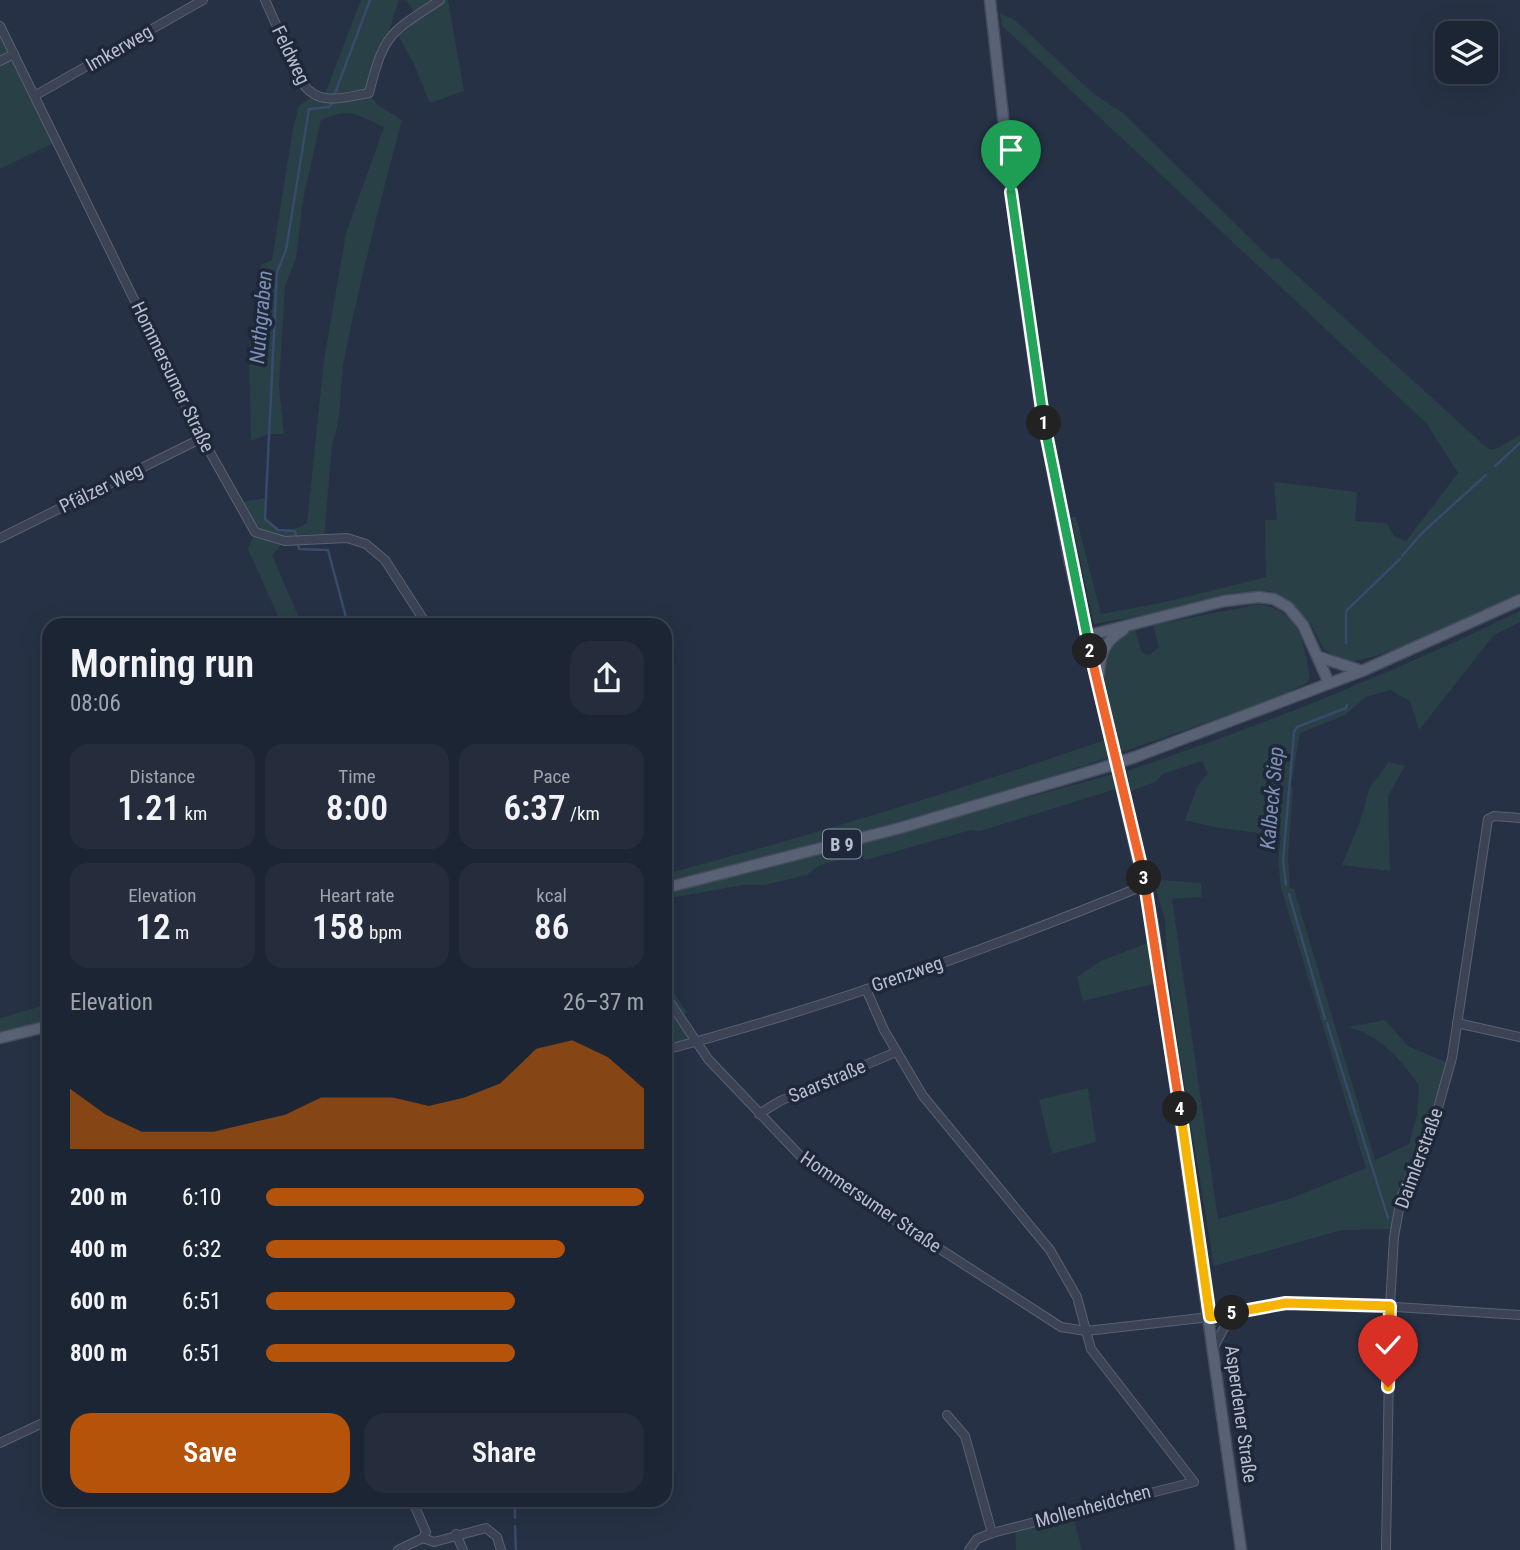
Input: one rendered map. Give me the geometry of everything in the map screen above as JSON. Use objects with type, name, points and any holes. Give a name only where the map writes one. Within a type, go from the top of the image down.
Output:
[{"type":"main road","name":"Asperdener Straße","points":[[990,0],[1031,348],[1061,518],[1086,636],[1145,886],[1210,1317],[1241,1550]]},
{"type":"main road","points":[[1086,636],[1224,601],[1259,597],[1274,599],[1295,614],[1319,657],[1329,683]]},
{"type":"main road","name":"B 9","points":[[672,886],[900,828],[1135,757],[1362,671],[1520,600]]},
{"type":"main road","points":[[1099,689],[1100,662],[1104,648],[1109,640],[1132,625]]},
{"type":"main road","points":[[1319,657],[1362,671]]},
{"type":"main road","points":[[0,1038],[42,1028]]},
{"type":"street","name":"Imkerweg","points":[[36,95],[203,0]]},
{"type":"street","name":"Feldweg","points":[[265,0],[303,84],[312,96],[326,100],[369,93],[377,58],[387,39],[440,0]]},
{"type":"street","name":"Hommersumer Straße","points":[[0,26],[202,438],[255,532],[285,541],[346,538],[366,544],[385,560],[422,618]]},
{"type":"street","points":[[0,61],[14,54]]},
{"type":"street","name":"Pfälzer Weg","points":[[0,538],[202,438]]},
{"type":"street","name":"Daimlerstraße","points":[[1386,1550],[1390,1306],[1394,1237],[1401,1198],[1438,1108],[1452,1058],[1488,819],[1494,816],[1520,818]]},
{"type":"street","name":"Grenzweg","points":[[672,1048],[866,989],[1005,940],[1145,886]]},
{"type":"street","points":[[866,989],[896,1052],[923,1096],[1050,1250],[1077,1297],[1086,1331]]},
{"type":"street","name":"Hommersumer Straße","points":[[672,1006],[695,1042],[808,1164],[1061,1327],[1086,1331],[1210,1317],[1286,1303],[1318,1302],[1520,1315]]},
{"type":"street","points":[[1457,1023],[1520,1037]]},
{"type":"street","name":"Saarstraße","points":[[760,1114],[780,1101],[896,1052]]},
{"type":"street","points":[[1214,1347],[1224,1328],[1251,1309]]},
{"type":"street","name":"Mollenheidchen","points":[[969,1550],[977,1539],[992,1532],[1194,1482],[1091,1349],[1086,1331]]},
{"type":"street","points":[[947,1415],[965,1436],[992,1532]]},
{"type":"street","points":[[0,1443],[42,1423]]},
{"type":"street","points":[[398,1550],[423,1538],[426,1532],[415,1507]]},
{"type":"street","points":[[423,1538],[434,1542],[479,1528],[491,1530],[497,1537],[501,1550]]},
{"type":"street","points":[[456,1534],[463,1550]]},
{"type":"green space","points":[[361,0],[399,0],[369,93],[378,105],[402,120],[345,355],[338,423],[332,445],[324,538],[285,541],[272,555],[299,618],[279,618],[248,549],[255,532],[237,503],[265,498],[265,519],[280,529],[296,529],[307,523],[324,360],[346,233],[384,127],[347,113],[321,120],[303,200],[296,258],[285,286],[279,386],[284,434],[268,434],[251,441],[249,353],[261,265],[272,260],[293,128],[299,106],[312,96],[323,99]]},
{"type":"green space","points":[[406,0],[448,0],[464,91],[430,103],[414,64],[396,31],[417,16]]},
{"type":"green space","points":[[1000,13],[1016,21],[1094,94],[1123,113],[1271,259],[1278,258],[1484,445],[1491,450],[1520,435],[1520,593],[1413,643],[1345,663],[1324,649],[1311,625],[1292,602],[1269,591],[1234,593],[1161,612],[1094,624],[1071,517],[1076,517],[1101,614],[1161,603],[1266,577],[1265,520],[1277,520],[1274,482],[1357,492],[1355,521],[1387,523],[1394,536],[1406,541],[1458,473],[1427,424],[1002,26]]},
{"type":"green space","points":[[0,26],[58,141],[0,169]]},
{"type":"green space","points":[[1261,604],[1285,615],[1298,631],[1310,677],[1307,683],[1272,700],[1119,753],[1102,676],[1107,646],[1122,634],[1135,629],[1142,653],[1149,655],[1159,647],[1153,625]]},
{"type":"green space","points":[[1520,611],[1520,622],[1494,635],[1419,730],[1410,701],[1390,690],[1366,697],[1345,715],[1300,733],[1291,785],[1293,788],[1288,858],[1290,888],[1294,889],[1375,1160],[1409,1144],[1417,1115],[1419,1085],[1397,1057],[1380,1042],[1348,1027],[1385,1020],[1408,1046],[1450,1064],[1413,1167],[1396,1229],[1342,1230],[1214,1266],[1179,1052],[1167,963],[1165,920],[1154,882],[1162,880],[1201,883],[1202,897],[1172,899],[1218,1219],[1292,1198],[1366,1168],[1281,888],[1278,860],[1281,836],[1214,827],[1185,820],[1198,785],[1208,773],[1202,761],[1163,774],[1155,782],[1131,791],[1127,771],[1326,697],[1424,656]]},
{"type":"green space","points":[[1105,740],[1110,757],[889,824],[672,879],[672,872],[776,844],[996,777]]},
{"type":"green space","points":[[1389,762],[1405,766],[1388,796],[1390,871],[1342,865],[1359,824],[1370,787]]},
{"type":"green space","points":[[1114,774],[1116,789],[980,831],[971,830],[866,860],[861,855],[820,865],[807,875],[765,885],[743,885],[672,898],[672,891]]},
{"type":"green space","points":[[1152,941],[1157,983],[1083,1001],[1077,977],[1101,961]]},
{"type":"green space","points":[[672,990],[687,1013],[679,1017],[695,1042],[672,1048]]},
{"type":"green space","points":[[42,1006],[42,1025],[0,1035],[0,1018]]},
{"type":"green space","points":[[1088,1088],[1096,1142],[1052,1154],[1039,1100]]},
{"type":"green space","points":[[1072,1511],[1082,1550],[1016,1550],[1015,1526]]},
{"type":"waterway","name":"Nuthgraben","points":[[334,96],[370,0]]},
{"type":"waterway","name":"Nuthgraben","points":[[296,535],[295,531],[278,530],[265,519],[277,272],[286,250],[309,109],[329,107],[332,103]]},
{"type":"waterway","name":"Kalbeck Siep","points":[[1495,466],[1520,443]]},
{"type":"waterway","name":"Kalbeck Siep","points":[[1402,556],[1422,533],[1486,475]]},
{"type":"waterway","name":"Nuthgraben","points":[[298,544],[299,549],[328,550],[346,618]]},
{"type":"waterway","name":"Kalbeck Siep","points":[[1346,643],[1346,611],[1400,559]]},
{"type":"waterway","name":"Kalbeck Siep","points":[[1286,885],[1283,861],[1294,732],[1297,727],[1346,708],[1347,705]]},
{"type":"waterway","name":"Kalbeck Siep","points":[[1289,894],[1325,1019]]},
{"type":"waterway","name":"Kalbeck Siep","points":[[1327,1023],[1388,1218]]},
{"type":"waterway","name":"Nuthgraben","points":[[515,1507],[515,1518]]},
{"type":"waterway","name":"Nuthgraben","points":[[515,1526],[516,1550]]},
{"type":"route","points":[[1011,192],[1031,348],[1061,518],[1152,920],[1210,1317],[1286,1303],[1390,1306],[1388,1387]]}]
